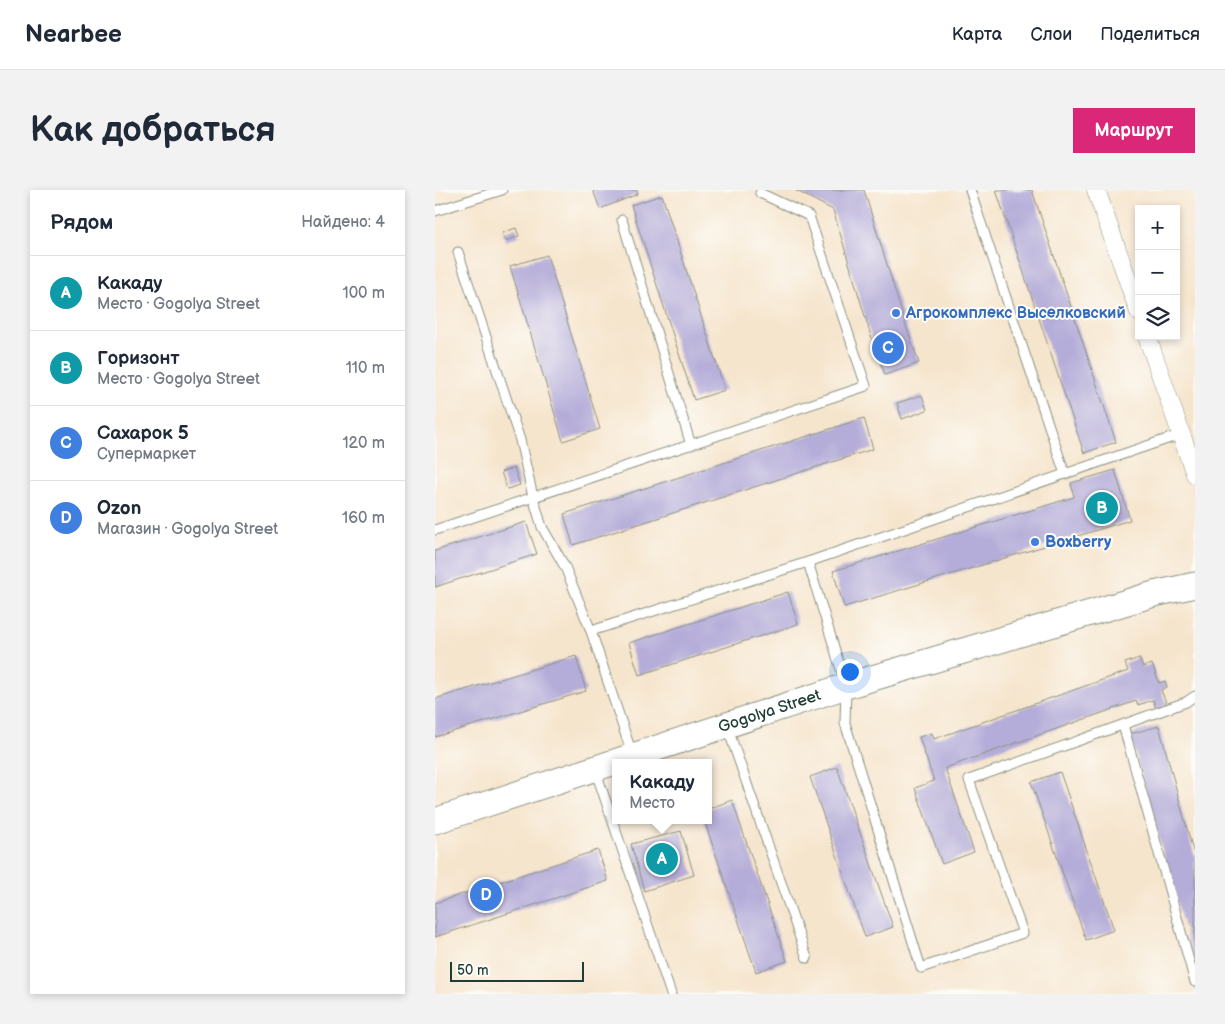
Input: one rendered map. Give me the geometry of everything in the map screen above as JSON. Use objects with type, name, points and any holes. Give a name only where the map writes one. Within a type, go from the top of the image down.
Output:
[{"type":"main road","name":"Gogolya Street","points":[[627,759],[846,686],[1154,594],[1195,585]]},
{"type":"main road","name":"Gogolya Street","points":[[435,821],[612,764]]},
{"type":"street","points":[[1096,190],[1135,301]]},
{"type":"street","points":[[1148,340],[1195,474]]},
{"type":"lane","points":[[435,211],[502,190]]},
{"type":"lane","points":[[970,190],[1065,474]]},
{"type":"lane","points":[[435,530],[866,386],[809,216],[760,193]]},
{"type":"lane","points":[[622,220],[691,445]]},
{"type":"lane","points":[[458,252],[520,440],[533,497],[542,526],[565,567],[591,631],[633,757]]},
{"type":"lane","points":[[591,631],[808,562],[1182,434]]},
{"type":"lane","points":[[808,562],[846,686],[845,723],[921,968],[1023,933],[969,780],[1186,702],[1195,696]]},
{"type":"lane","points":[[1123,725],[1195,982]]},
{"type":"lane","points":[[727,726],[807,958]]},
{"type":"lane","points":[[595,769],[612,819]]},
{"type":"lane","points":[[614,824],[671,994]]},
{"type":"building","points":[[593,190],[637,190],[638,194],[600,209]]},
{"type":"building","points":[[795,190],[864,190],[919,363],[885,375],[871,336],[833,210]]},
{"type":"building","points":[[996,190],[1032,190],[1116,442],[1084,453]]},
{"type":"building","points":[[662,195],[725,390],[694,400],[631,205]]},
{"type":"building","points":[[516,228],[519,236],[506,241],[502,233]]},
{"type":"building","points":[[547,255],[600,429],[563,441],[510,266]]},
{"type":"building","points":[[922,395],[927,410],[902,419],[897,403]]},
{"type":"building","points":[[864,418],[873,449],[573,545],[564,514]]},
{"type":"building","points":[[514,468],[520,485],[507,489],[501,472]]},
{"type":"building","points":[[1115,470],[1130,520],[844,607],[833,571],[1074,497],[1071,483]]},
{"type":"building","points":[[526,522],[537,554],[435,587],[435,551]]},
{"type":"building","points":[[788,592],[798,624],[639,675],[629,643]]},
{"type":"building","points":[[576,656],[586,691],[435,737],[435,699]]},
{"type":"building","points":[[1139,658],[1143,667],[1152,664],[1159,683],[1165,681],[1167,687],[1161,690],[1167,705],[1156,709],[1153,700],[1138,705],[1136,701],[945,768],[974,852],[942,864],[915,788],[934,781],[919,737],[932,733],[934,739],[1128,671],[1125,663]]},
{"type":"building","points":[[1159,726],[1195,858],[1195,967],[1130,734]]},
{"type":"building","points":[[837,767],[893,927],[865,937],[810,777]]},
{"type":"building","points":[[1060,772],[1114,930],[1086,940],[1031,782]]},
{"type":"building","points":[[732,800],[787,961],[756,972],[705,824],[712,824],[712,808]]},
{"type":"building","points":[[681,831],[694,875],[644,891],[631,844]]},
{"type":"building","points":[[598,850],[608,881],[435,937],[435,903]]},
{"type":"place","name":"Агрокомплекс Выселковский","points":[[896,313]]},
{"type":"place","name":"Сахарок 5","points":[[888,348]]},
{"type":"place","name":"Горизонт","points":[[1102,508]]},
{"type":"place","name":"Boxberry","points":[[1035,542]]},
{"type":"place","name":"Какаду","points":[[662,859]]},
{"type":"place","name":"Ozon","points":[[486,895]]}]
